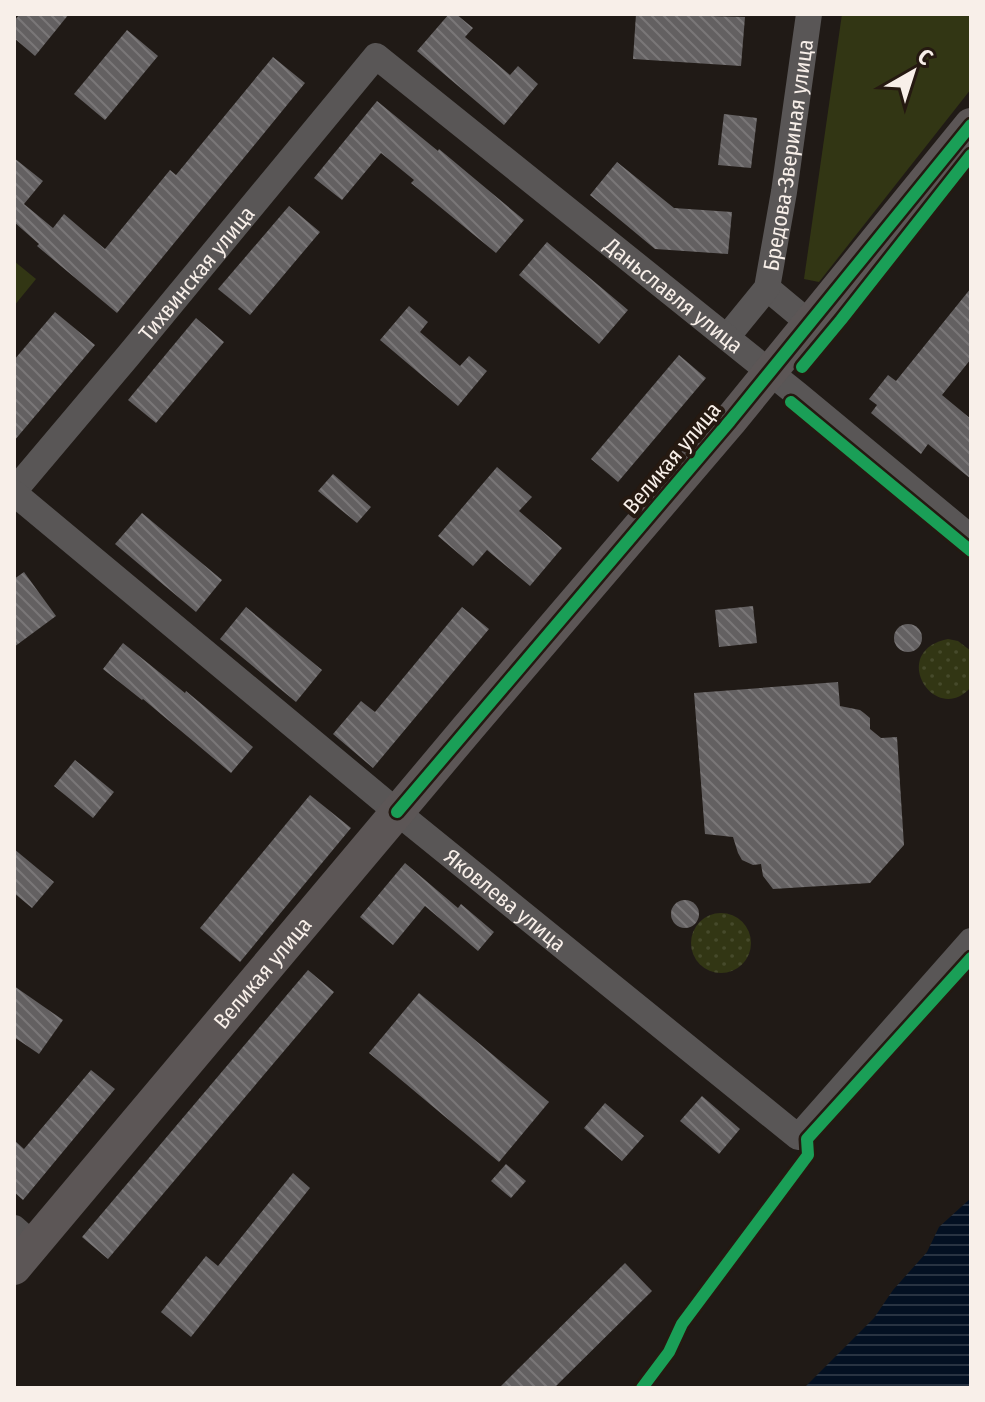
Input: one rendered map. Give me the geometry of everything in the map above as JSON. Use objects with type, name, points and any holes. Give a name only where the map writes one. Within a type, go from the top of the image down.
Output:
[{"type":"main road","name":"Великая улица","points":[[20,1247],[397,812],[770,372],[971,125]]},
{"type":"street","name":"Бредова-Звериная улица","points":[[809,14],[767,288],[809,323]]},
{"type":"street","name":"Даньславля улица","points":[[376,56],[727,337],[971,538]]},
{"type":"street","name":"Тихвинская улица","points":[[14,492],[376,56]]},
{"type":"street","points":[[727,337],[767,288]]},
{"type":"street","name":"Яковлева улица","points":[[14,492],[397,812],[798,1137],[971,941]]},
{"type":"green space","points":[[842,14],[971,14],[971,89],[819,282],[804,279]]},
{"type":"green space","points":[[14,261],[36,279],[14,306]]},
{"type":"green space","points":[[948,639],[958,641],[971,651],[971,687],[957,697],[944,698],[932,693],[923,683],[919,670],[921,657],[930,646]]},
{"type":"green space","points":[[721,913],[742,922],[751,943],[742,964],[721,973],[700,964],[691,943],[700,922]]},
{"type":"water","points":[[971,1198],[971,1388],[804,1388],[874,1318],[893,1290],[927,1252],[939,1227]]},
{"type":"building","points":[[20,14],[69,14],[35,56],[14,38],[14,21]]},
{"type":"building","points":[[449,14],[456,14],[473,28],[465,37],[510,75],[518,66],[538,84],[504,125],[417,51]]},
{"type":"building","points":[[636,14],[745,17],[741,66],[633,59]]},
{"type":"building","points":[[127,30],[158,56],[105,120],[74,94]]},
{"type":"building","points":[[273,57],[305,83],[117,313],[37,246],[39,244],[14,222],[14,158],[43,181],[24,204],[53,228],[64,214],[105,249],[170,170],[176,175]]},
{"type":"building","points":[[377,101],[524,220],[496,253],[411,183],[414,180],[381,153],[342,200],[314,178]]},
{"type":"building","points":[[724,114],[757,118],[751,168],[718,165]]},
{"type":"building","points":[[617,162],[674,208],[732,212],[728,254],[655,249],[590,195]]},
{"type":"building","points":[[289,206],[320,232],[250,315],[218,289]]},
{"type":"building","points":[[547,242],[628,310],[599,344],[519,275]]},
{"type":"building","points":[[971,288],[971,359],[942,395],[971,419],[971,479],[928,444],[921,454],[871,413],[877,405],[869,399],[888,375],[896,381]]},
{"type":"building","points":[[409,306],[428,322],[420,332],[460,366],[469,356],[487,371],[458,406],[380,340]]},
{"type":"building","points":[[55,312],[95,345],[14,441],[14,360]]},
{"type":"building","points":[[196,318],[224,342],[156,423],[128,400]]},
{"type":"building","points":[[679,355],[706,378],[618,482],[591,459]]},
{"type":"building","points":[[497,467],[532,497],[519,511],[562,548],[530,586],[487,550],[473,566],[438,536]]},
{"type":"building","points":[[333,474],[371,507],[357,523],[318,491]]},
{"type":"building","points":[[142,513],[222,580],[196,612],[115,544]]},
{"type":"building","points":[[24,572],[56,616],[14,647],[14,579]]},
{"type":"building","points":[[753,606],[757,643],[719,647],[715,610]]},
{"type":"building","points":[[246,607],[322,670],[296,702],[220,639]]},
{"type":"building","points":[[462,607],[489,629],[373,768],[333,734],[361,701],[375,712]]},
{"type":"building","points":[[908,624],[918,628],[922,638],[918,648],[908,652],[898,648],[894,638],[898,628]]},
{"type":"building","points":[[123,643],[253,747],[231,773],[103,669]]},
{"type":"building","points":[[838,682],[840,706],[864,713],[870,718],[870,729],[881,738],[897,737],[904,845],[870,883],[773,889],[763,876],[761,864],[753,865],[742,860],[733,837],[705,834],[694,693]]},
{"type":"building","points":[[75,760],[114,792],[93,818],[54,786]]},
{"type":"building","points":[[310,795],[351,828],[240,962],[200,928]]},
{"type":"building","points":[[14,849],[54,882],[32,908],[14,893]]},
{"type":"building","points":[[405,863],[458,908],[461,904],[494,932],[478,951],[425,906],[393,945],[360,917]]},
{"type":"building","points":[[685,900],[695,904],[699,914],[695,924],[685,928],[675,924],[671,914],[675,904]]},
{"type":"building","points":[[308,970],[334,992],[108,1259],[82,1237]]},
{"type":"building","points":[[14,986],[63,1020],[39,1054],[14,1037]]},
{"type":"building","points":[[419,993],[549,1102],[499,1162],[369,1053]]},
{"type":"building","points":[[91,1070],[115,1089],[23,1200],[14,1192],[14,1140],[24,1149]]},
{"type":"building","points":[[702,1096],[740,1129],[719,1154],[680,1121]]},
{"type":"building","points":[[605,1103],[644,1136],[622,1161],[584,1128]]},
{"type":"building","points":[[506,1164],[526,1181],[511,1198],[491,1181]]},
{"type":"building","points":[[293,1173],[310,1188],[191,1337],[161,1312],[206,1256],[218,1266]]},
{"type":"building","points":[[625,1263],[652,1291],[554,1388],[499,1388]]},
{"type":"cycle path","points":[[397,812],[730,421],[971,125]]},
{"type":"cycle path","points":[[802,367],[971,155]]},
{"type":"cycle path","points":[[791,402],[971,551]]},
{"type":"cycle path","points":[[642,1388],[669,1352],[682,1324],[808,1155],[807,1139],[971,958]]}]
